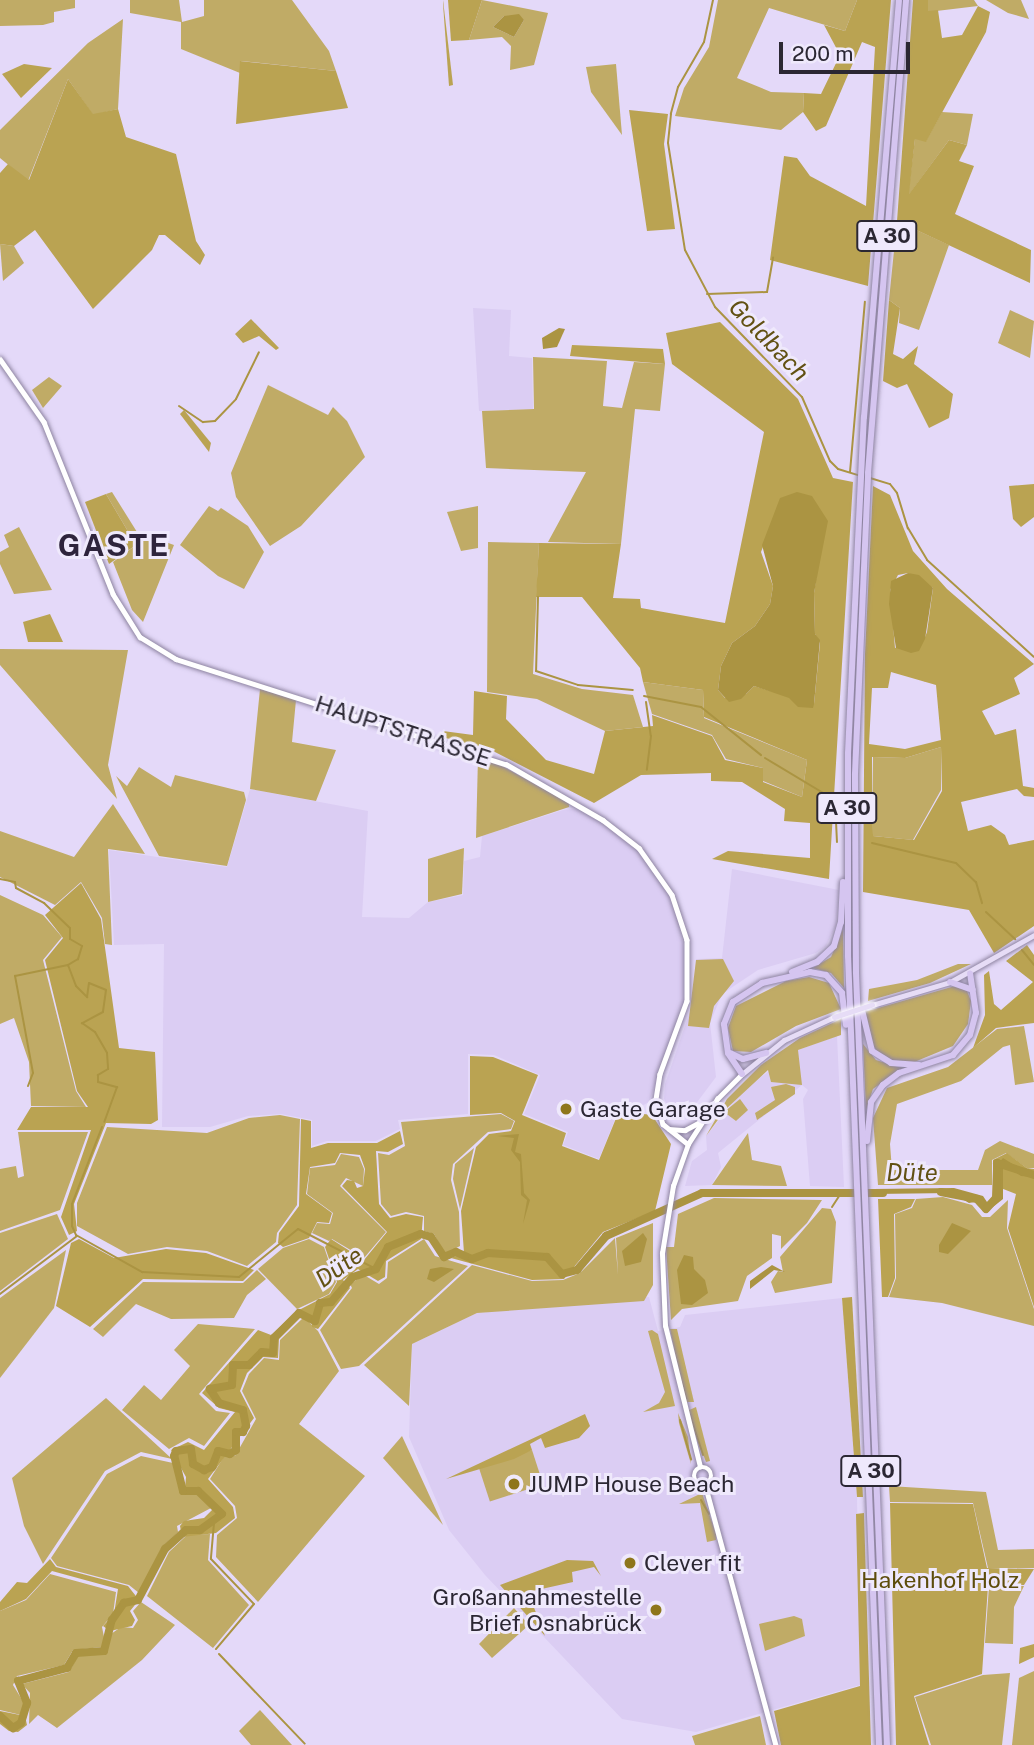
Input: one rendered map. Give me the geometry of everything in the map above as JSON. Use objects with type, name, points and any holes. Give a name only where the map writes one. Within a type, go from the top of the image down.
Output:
[{"type":"highway","name":"A 30","points":[[865,472],[899,0]]},
{"type":"highway","name":"A 30","points":[[861,1186],[851,1050],[847,864],[850,680],[864,483],[906,0]]},
{"type":"highway","name":"A 30","points":[[864,483],[856,691],[856,972],[879,1745]]},
{"type":"highway","points":[[741,1074],[723,1038],[733,1002],[743,993],[817,962],[834,946],[841,922],[847,864]]},
{"type":"highway","points":[[781,977],[819,972],[836,983],[845,1003],[851,1050]]},
{"type":"highway","points":[[856,972],[863,1027],[872,1051],[891,1063],[928,1065]]},
{"type":"highway","points":[[863,1153],[869,1111],[878,1091],[899,1073],[953,1055],[964,1043],[976,1013],[970,973]]},
{"type":"highway","points":[[950,982],[973,990]]},
{"type":"highway","points":[[723,1038],[738,1058],[766,1053]]},
{"type":"highway","name":"A 30","points":[[861,1198],[887,1745]]},
{"type":"main road","points":[[741,1074],[766,1053],[834,1017],[950,982],[1034,935]]},
{"type":"street","name":"HAUPTSTRASSE","points":[[0,359],[44,422],[113,594],[125,619],[147,643],[176,659],[506,764],[603,820],[639,848],[678,908],[690,967],[684,1014],[656,1091],[663,1124]]},
{"type":"street","points":[[705,1484],[712,1474],[700,1467],[678,1395],[662,1310],[666,1216],[688,1144],[701,1121],[741,1074]]},
{"type":"street","points":[[663,1124],[679,1131],[701,1121]]},
{"type":"street","points":[[663,1124],[688,1144]]},
{"type":"street","points":[[700,1467],[694,1479],[705,1484]]},
{"type":"street","points":[[705,1484],[776,1745]]},
{"type":"shaded area","points":[[0,0],[75,0],[75,8],[54,12],[54,22],[43,25],[0,26]]},
{"type":"shaded area","points":[[130,0],[179,0],[182,22],[204,16],[204,0],[292,0],[329,51],[336,71],[241,61],[240,73],[181,49],[181,22],[130,13]]},
{"type":"shaded area","points":[[482,0],[548,13],[534,65],[510,70],[511,46],[502,37],[469,40]],"holes":[[[504,16],[524,20],[514,37],[493,27]]]},
{"type":"shaded area","points":[[718,0],[857,0],[845,31],[769,8],[737,78],[771,92],[804,93],[803,112],[781,130],[675,116],[684,88],[709,47]]},
{"type":"shaded area","points":[[928,0],[974,0],[978,6],[928,12]]},
{"type":"shaded area","points":[[986,0],[1021,0],[1029,19],[1008,13]]},
{"type":"shaded area","points":[[519,14],[524,20],[514,37],[493,27],[504,16]]},
{"type":"shaded area","points":[[123,19],[118,109],[93,115],[68,79],[28,181],[0,158],[0,130],[88,43]]},
{"type":"shaded area","points":[[616,64],[622,135],[591,92],[586,67]]},
{"type":"shaded area","points":[[942,112],[973,114],[967,145],[949,140],[908,196],[915,138],[926,141]]},
{"type":"shaded area","points":[[897,221],[949,245],[919,330],[899,323],[900,308],[889,300]]},
{"type":"shaded area","points":[[0,244],[14,246],[24,263],[3,281]]},
{"type":"shaded area","points":[[473,308],[511,310],[509,356],[532,358],[533,409],[479,411]]},
{"type":"shaded area","points":[[1010,310],[1034,321],[1030,358],[998,343]]},
{"type":"shaded area","points":[[559,328],[565,329],[557,347],[543,349],[542,338]]},
{"type":"shaded area","points":[[533,357],[607,361],[603,406],[622,408],[634,362],[665,364],[660,411],[635,409],[621,544],[548,542],[586,472],[486,468],[482,411],[534,409]]},
{"type":"shaded area","points":[[49,377],[62,386],[43,408],[32,390]]},
{"type":"shaded area","points":[[268,385],[328,415],[333,407],[347,421],[365,457],[301,526],[270,546],[236,497],[231,473]]},
{"type":"shaded area","points":[[112,492],[137,532],[174,545],[143,622],[132,610],[113,562],[136,545],[106,494]]},
{"type":"shaded area","points":[[797,492],[812,496],[828,521],[814,593],[815,634],[820,640],[813,708],[798,707],[789,698],[754,686],[741,699],[729,702],[718,690],[721,666],[732,643],[755,626],[770,604],[773,586],[762,545],[780,498]]},
{"type":"shaded area","points":[[209,506],[218,511],[221,508],[248,526],[264,552],[244,589],[218,576],[180,545]]},
{"type":"shaded area","points":[[478,506],[478,548],[461,551],[447,512]]},
{"type":"shaded area","points":[[19,527],[52,590],[14,594],[0,564],[0,552],[9,547],[4,535]]},
{"type":"shaded area","points":[[488,542],[539,543],[533,674],[582,689],[633,695],[643,727],[605,731],[537,699],[487,692]]},
{"type":"shaded area","points":[[908,573],[919,575],[933,588],[925,639],[919,651],[911,653],[896,648],[889,604],[891,581]]},
{"type":"shaded area","points":[[0,649],[128,650],[108,765],[117,799],[0,665]]},
{"type":"shaded area","points":[[643,682],[703,690],[704,718],[807,760],[802,797],[763,781],[763,768],[726,759],[712,735],[652,714]]},
{"type":"shaded area","points":[[260,689],[296,700],[292,742],[336,750],[316,801],[250,789]]},
{"type":"shaded area","points":[[941,747],[941,790],[913,840],[873,836],[873,757],[905,758]]},
{"type":"shaded area","points":[[478,757],[493,761],[569,803],[569,807],[476,838]]},
{"type":"shaded area","points":[[139,767],[171,787],[175,775],[244,792],[246,800],[227,866],[159,856],[116,776],[127,786]]},
{"type":"shaded area","points":[[250,789],[368,811],[362,917],[409,918],[428,902],[463,895],[464,861],[480,857],[482,836],[563,810],[581,808],[636,848],[667,889],[677,914],[688,970],[685,1000],[649,1102],[640,1107],[622,1102],[599,1159],[563,1145],[568,1132],[524,1114],[540,1075],[494,1055],[468,1054],[468,1114],[398,1120],[400,1129],[376,1141],[327,1141],[312,1146],[312,1120],[281,1114],[248,1116],[210,1127],[162,1127],[164,944],[114,945],[109,850],[227,867]]},
{"type":"shaded area","points":[[113,804],[145,854],[108,849],[112,945],[105,944],[102,918],[81,882],[55,905],[0,877],[0,831],[74,857]]},
{"type":"shaded area","points":[[464,848],[462,894],[428,902],[428,859]]},
{"type":"shaded area","points":[[732,869],[839,890],[836,925],[826,946],[816,953],[758,970],[722,994],[710,1023],[716,1077],[692,1109],[675,1119],[664,1099],[665,1084],[694,1000],[696,959],[722,958]]},
{"type":"shaded area","points":[[0,895],[43,915],[62,937],[43,960],[76,1091],[86,1107],[31,1106],[29,1062],[14,1018],[0,1024]]},
{"type":"shaded area","points":[[843,929],[844,988],[831,973],[813,968],[831,957]]},
{"type":"shaded area","points":[[723,959],[734,981],[714,1006],[709,1028],[688,1026],[696,960]]},
{"type":"shaded area","points":[[958,964],[971,964],[930,983],[868,1001],[869,989],[917,980]]},
{"type":"shaded area","points":[[809,977],[829,983],[841,1009],[796,1026],[751,1052],[733,1051],[728,1028],[736,1006],[786,981]]},
{"type":"shaded area","points":[[955,986],[967,991],[971,1001],[968,1024],[953,1046],[912,1063],[895,1062],[878,1052],[871,1043],[864,1012]]},
{"type":"shaded area","points":[[841,1019],[841,1035],[798,1050],[802,1085],[771,1082],[768,1070],[726,1109],[706,1136],[727,1099],[761,1065],[800,1038]]},
{"type":"shaded area","points":[[1024,1026],[1034,1082],[1015,1085],[1010,1045],[1003,1047],[961,1081],[897,1104],[890,1144],[892,1170],[978,1170],[985,1150],[1000,1141],[1034,1154],[1034,1168],[1028,1169],[1006,1153],[992,1160],[992,1185],[878,1185],[873,1118],[887,1088],[948,1067],[997,1029]]},
{"type":"shaded area","points":[[837,1036],[844,1187],[810,1186],[803,1099],[808,1090],[802,1085],[718,1153],[721,1167],[712,1185],[685,1186],[692,1161],[707,1150],[706,1136],[743,1090],[798,1050]]},
{"type":"shaded area","points":[[863,1044],[876,1060],[902,1068],[873,1089],[866,1110]]},
{"type":"shaded area","points":[[786,1084],[795,1087],[795,1094],[757,1120],[755,1113],[775,1100],[771,1087]]},
{"type":"shaded area","points":[[740,1099],[748,1110],[736,1121],[724,1112]]},
{"type":"shaded area","points":[[501,1114],[514,1121],[511,1129],[488,1132],[453,1164],[451,1180],[459,1212],[460,1246],[445,1254],[434,1234],[424,1231],[424,1216],[406,1212],[391,1216],[381,1204],[378,1153],[389,1155],[405,1146],[401,1122]]},
{"type":"shaded area","points":[[280,1115],[300,1119],[297,1205],[277,1233],[276,1242],[247,1266],[207,1251],[167,1247],[128,1254],[77,1226],[77,1203],[107,1127],[207,1133],[249,1118]]},
{"type":"shaded area","points":[[18,1132],[88,1132],[60,1210],[0,1231],[0,1169],[16,1166],[18,1178],[24,1176]]},
{"type":"shaded area","points":[[748,1133],[752,1160],[781,1166],[787,1186],[712,1185]]},
{"type":"shaded area","points":[[519,1134],[515,1152],[521,1154],[524,1193],[530,1200],[523,1224],[527,1200],[521,1195],[520,1162],[511,1150],[514,1138],[497,1136]]},
{"type":"shaded area","points":[[474,1148],[460,1209],[453,1179],[455,1164]]},
{"type":"shaded area","points":[[341,1154],[359,1157],[364,1169],[363,1186],[346,1178],[340,1186],[386,1232],[364,1258],[332,1239],[329,1241],[312,1233],[317,1223],[330,1224],[333,1213],[307,1194],[310,1168],[335,1165]]},
{"type":"shaded area","points":[[1003,1158],[1034,1177],[1021,1176],[1003,1163],[1003,1199],[988,1211],[980,1201],[969,1203],[952,1193],[874,1194],[873,1189],[954,1188],[983,1196],[989,1205],[997,1191],[998,1164]]},
{"type":"shaded area","points":[[943,1197],[972,1205],[982,1217],[990,1217],[1008,1200],[1007,1228],[1034,1309],[1034,1326],[942,1303],[889,1297],[896,1278],[895,1214],[912,1208],[916,1199]]},
{"type":"shaded area","points":[[714,1198],[822,1200],[807,1223],[781,1249],[781,1236],[772,1234],[772,1258],[747,1276],[738,1301],[682,1309],[671,1320],[666,1247],[674,1247],[678,1214]]},
{"type":"shaded area","points":[[822,1208],[831,1209],[836,1222],[832,1283],[775,1293],[771,1282],[778,1271],[783,1272],[780,1257]]},
{"type":"shaded area","points":[[57,1214],[68,1239],[0,1291],[0,1233]]},
{"type":"shaded area","points":[[653,1223],[653,1285],[644,1301],[477,1313],[412,1344],[409,1406],[364,1365],[472,1265],[532,1281],[563,1280],[580,1273],[615,1238],[618,1275],[616,1238]]},
{"type":"shaded area","points":[[952,1223],[971,1231],[948,1254],[939,1252],[939,1245]]},
{"type":"shaded area","points":[[643,1233],[647,1239],[641,1262],[625,1266],[622,1251]]},
{"type":"shaded area","points":[[309,1239],[324,1247],[336,1282],[329,1294],[297,1309],[258,1269],[283,1248]]},
{"type":"shaded area","points":[[424,1239],[435,1256],[468,1266],[359,1366],[341,1369],[320,1330],[352,1288],[350,1284],[364,1275],[379,1284],[387,1278],[388,1262]]},
{"type":"shaded area","points":[[66,1250],[54,1308],[0,1378],[0,1298]]},
{"type":"shaded area","points":[[684,1255],[693,1257],[694,1269],[705,1280],[708,1293],[692,1305],[681,1304],[677,1270]]},
{"type":"shaded area","points":[[772,1265],[785,1272],[774,1270],[750,1289],[750,1281]]},
{"type":"shaded area","points":[[430,1269],[454,1269],[434,1282],[427,1279]]},
{"type":"shaded area","points":[[257,1270],[266,1279],[247,1295],[234,1318],[171,1319],[136,1304],[103,1337],[93,1329],[143,1282],[243,1283]]},
{"type":"shaded area","points":[[649,1297],[658,1331],[680,1327],[685,1315],[842,1298],[857,1497],[860,1685],[696,1732],[622,1719],[485,1575],[449,1530],[409,1437],[412,1344],[477,1313]]},
{"type":"shaded area","points":[[304,1317],[318,1331],[339,1371],[299,1424],[365,1476],[258,1602],[216,1557],[217,1535],[237,1518],[235,1506],[210,1479],[225,1455],[235,1456],[256,1419],[242,1391],[249,1374],[264,1358],[279,1360],[280,1340]]},
{"type":"shaded area","points":[[198,1324],[255,1329],[199,1394],[216,1411],[230,1413],[204,1446],[189,1438],[169,1449],[122,1410],[144,1385],[161,1400],[190,1366],[174,1350]]},
{"type":"shaded area","points":[[670,1329],[677,1329],[694,1402],[685,1402]]},
{"type":"shaded area","points":[[652,1330],[658,1334],[675,1406],[643,1412],[659,1403],[665,1392],[648,1331]]},
{"type":"shaded area","points":[[106,1398],[172,1459],[141,1452],[105,1471],[43,1564],[24,1526],[12,1478]]},
{"type":"shaded area","points":[[696,1407],[710,1461],[706,1462],[687,1411]]},
{"type":"shaded area","points":[[678,1413],[688,1437],[691,1464],[679,1423]]},
{"type":"shaded area","points":[[402,1436],[443,1525],[383,1458]]},
{"type":"shaded area","points":[[532,1450],[543,1484],[490,1502],[479,1467]]},
{"type":"shaded area","points":[[141,1456],[173,1463],[181,1493],[197,1494],[211,1508],[177,1526],[178,1532],[162,1547],[139,1593],[129,1585],[57,1566],[51,1558],[107,1474]]},
{"type":"shaded area","points":[[889,1486],[986,1492],[998,1550],[1034,1549],[1034,1568],[988,1568],[973,1503],[890,1502]]},
{"type":"shaded area","points":[[702,1493],[716,1534],[716,1540],[707,1542],[700,1503],[679,1504]]},
{"type":"shaded area","points":[[210,1534],[208,1560],[249,1605],[213,1648],[147,1596],[169,1552],[187,1535]]},
{"type":"shaded area","points":[[50,1574],[116,1592],[113,1614],[102,1627],[105,1642],[102,1647],[73,1650],[64,1665],[17,1676],[13,1685],[24,1703],[21,1715],[0,1710],[0,1611],[26,1600]]},
{"type":"shaded area","points":[[989,1586],[1024,1586],[1014,1607],[1013,1644],[985,1643]]},
{"type":"shaded area","points":[[141,1602],[175,1625],[142,1660],[57,1728],[38,1715],[29,1724],[30,1693],[22,1684],[69,1672],[78,1656],[106,1654],[111,1634],[121,1627],[133,1628],[138,1620],[133,1611]]},
{"type":"shaded area","points":[[514,1608],[529,1625],[492,1658],[479,1644]]},
{"type":"shaded area","points":[[794,1616],[802,1619],[805,1636],[765,1651],[759,1624]]},
{"type":"shaded area","points":[[1034,1671],[1034,1745],[1012,1745],[1019,1678]]},
{"type":"shaded area","points":[[1010,1673],[1002,1745],[931,1745],[915,1697],[983,1675]]},
{"type":"shaded area","points":[[260,1710],[292,1745],[251,1745],[239,1731]]},
{"type":"shaded area","points":[[760,1716],[766,1745],[695,1745],[692,1736]]},
{"type":"green space","points":[[443,0],[453,85],[449,86],[443,4]]},
{"type":"green space","points":[[448,0],[482,0],[469,40],[451,41]]},
{"type":"green space","points":[[857,0],[891,0],[868,286],[770,260],[784,156],[797,158],[810,176],[866,206],[875,47],[862,42],[826,126],[816,131],[803,112],[804,93],[821,94],[840,55],[824,25],[845,31]]},
{"type":"green space","points":[[913,0],[928,0],[928,11],[938,10],[942,38],[962,35],[978,6],[990,12],[986,32],[926,142],[915,139],[909,194],[949,140],[967,145],[959,161],[974,166],[955,214],[1031,250],[1030,283],[897,221]]},
{"type":"green space","points":[[240,61],[336,71],[348,108],[236,124]]},
{"type":"green space","points":[[24,64],[52,68],[21,98],[2,74]]},
{"type":"green space","points":[[68,79],[93,114],[118,109],[126,137],[176,154],[196,241],[205,255],[200,265],[165,235],[159,235],[152,250],[93,309],[35,230],[14,246],[0,244],[0,173],[8,164],[29,180]]},
{"type":"green space","points":[[629,110],[668,114],[664,144],[675,229],[647,231]]},
{"type":"green space","points":[[889,300],[900,308],[893,354],[903,359],[918,346],[914,364],[953,394],[949,418],[929,428],[907,384],[897,388],[883,381]]},
{"type":"green space","points":[[251,319],[279,348],[276,350],[259,336],[243,343],[235,334]]},
{"type":"green space","points":[[720,322],[798,399],[833,478],[853,482],[829,879],[712,859],[728,851],[810,858],[810,823],[784,821],[785,809],[742,782],[711,781],[711,773],[641,775],[594,803],[493,751],[442,737],[443,731],[473,735],[474,691],[507,696],[506,719],[546,760],[594,774],[605,731],[653,726],[652,715],[712,736],[725,760],[763,768],[763,782],[802,797],[807,760],[704,717],[703,690],[643,682],[640,668],[582,597],[536,597],[539,543],[621,544],[613,598],[640,599],[641,608],[725,623],[764,432],[672,364],[666,333]],"holes":[[[775,516],[825,518],[814,593],[815,634],[820,643],[814,704],[754,686],[746,694],[725,698],[718,690],[721,666],[732,643],[755,626],[770,604],[773,586],[761,552]]]},
{"type":"green space","points":[[572,345],[663,349],[665,364],[570,356]]},
{"type":"green space","points":[[184,410],[211,443],[209,452],[180,414]]},
{"type":"green space","points":[[1034,484],[1034,517],[1021,527],[1013,519],[1009,486]]},
{"type":"green space","points":[[873,486],[890,495],[913,551],[947,589],[1034,664],[1014,678],[1020,694],[982,711],[995,735],[1016,729],[1023,786],[1034,788],[1034,797],[1024,796],[1017,789],[961,802],[968,831],[991,825],[1005,835],[1009,845],[1034,840],[1034,926],[994,953],[969,910],[863,892],[865,654]],"holes":[[[908,573],[933,588],[927,632],[925,637],[895,648],[890,590],[898,575]],[[891,672],[936,685],[941,740],[905,749],[869,744],[872,688],[888,688]],[[941,747],[942,791],[914,840],[873,836],[872,757],[905,758]]]},
{"type":"green space","points":[[106,494],[136,545],[109,564],[85,502]]},
{"type":"green space","points":[[50,614],[63,642],[28,642],[23,622]]},
{"type":"green space","points":[[81,883],[101,919],[119,1048],[155,1052],[158,1120],[151,1124],[106,1123],[74,1204],[77,1231],[69,1235],[61,1217],[91,1130],[17,1130],[31,1107],[88,1107],[77,1091],[45,960],[63,938],[45,915]]},
{"type":"green space","points":[[1027,945],[1034,955],[1034,1023],[996,1028],[973,1048],[985,1015],[984,975],[989,971],[994,1004],[1001,1010],[1033,982],[1006,961]]},
{"type":"green space","points":[[470,1056],[493,1057],[538,1075],[522,1115],[566,1133],[562,1146],[599,1160],[619,1111],[652,1115],[671,1144],[655,1211],[603,1232],[564,1279],[532,1280],[451,1258],[464,1253],[461,1211],[476,1147],[489,1134],[511,1131],[515,1121],[501,1113],[470,1115]]},
{"type":"green space","points":[[301,1119],[311,1121],[311,1148],[328,1143],[377,1143],[400,1131],[403,1144],[388,1152],[376,1151],[379,1204],[390,1218],[406,1214],[423,1217],[421,1239],[386,1261],[385,1277],[378,1281],[358,1269],[343,1280],[350,1288],[318,1329],[312,1327],[312,1318],[305,1313],[279,1339],[278,1358],[263,1357],[247,1373],[240,1391],[254,1418],[208,1479],[233,1507],[235,1518],[216,1533],[182,1537],[180,1526],[184,1521],[204,1518],[216,1506],[199,1489],[185,1489],[186,1477],[171,1450],[188,1442],[204,1450],[235,1412],[219,1408],[202,1393],[258,1330],[271,1335],[297,1311],[330,1294],[337,1282],[325,1247],[331,1239],[364,1260],[387,1232],[342,1186],[347,1180],[354,1181],[357,1188],[363,1186],[365,1169],[360,1155],[340,1153],[335,1163],[310,1167],[306,1194],[332,1213],[329,1223],[317,1222],[309,1238],[283,1247],[278,1243],[279,1233],[299,1206]]},
{"type":"green space","points":[[1007,1153],[1028,1169],[1034,1169],[1034,1307],[1008,1228],[1016,1194],[993,1185],[993,1160]]},
{"type":"green space","points":[[878,1199],[915,1199],[911,1207],[894,1214],[895,1278],[888,1297],[882,1297]]},
{"type":"green space","points":[[79,1239],[114,1258],[166,1249],[206,1253],[254,1270],[243,1281],[143,1279],[90,1327],[56,1306],[71,1243]]},
{"type":"green space","points":[[852,1297],[863,1497],[857,1497],[842,1298]]},
{"type":"green space","points":[[585,1414],[590,1426],[579,1438],[545,1448],[541,1438],[530,1444],[532,1450],[514,1459],[446,1479]]},
{"type":"green space","name":"Hakenhof Holz","points":[[890,1503],[973,1504],[987,1568],[1034,1569],[1024,1585],[988,1586],[982,1674],[914,1696],[929,1745],[896,1745]]},
{"type":"green space","points":[[864,1513],[871,1745],[781,1745],[774,1711],[860,1686],[856,1514]]},
{"type":"green space","points":[[50,1559],[56,1567],[128,1586],[139,1600],[130,1611],[135,1620],[132,1626],[110,1631],[103,1626],[114,1614],[118,1589],[52,1571],[26,1599],[0,1611],[0,1602],[17,1582],[27,1583]]},
{"type":"green space","points":[[567,1560],[593,1561],[601,1576],[594,1567],[572,1572],[573,1582],[528,1592],[545,1636],[500,1585]]},
{"type":"green space","points":[[1034,1644],[1034,1657],[1019,1664],[1020,1648]]},
{"type":"green space","points":[[0,1711],[25,1716],[27,1725],[18,1732],[9,1731],[0,1724]]},
{"type":"waterway","name":"Goldbach","points":[[713,0],[704,42],[678,87],[671,114],[668,143],[685,250],[715,307],[802,397],[830,461],[838,469],[858,475]]},
{"type":"waterway","points":[[707,294],[767,292],[773,258]]},
{"type":"waterway","points":[[850,472],[865,302]]},
{"type":"waterway","points":[[179,406],[203,422],[215,421],[236,399],[259,352]]},
{"type":"waterway","name":"Goldbach","points":[[870,478],[890,484],[897,493],[908,528],[927,560],[1034,657]]},
{"type":"waterway","points":[[538,597],[536,671],[578,685],[633,690]]},
{"type":"waterway","points":[[644,696],[701,707],[761,755]]},
{"type":"waterway","points":[[646,702],[651,736],[647,770]]},
{"type":"waterway","points":[[765,758],[835,800],[837,842]]},
{"type":"waterway","points":[[872,843],[956,863],[976,882],[982,903]]},
{"type":"waterway","points":[[0,879],[15,882],[16,888],[44,903],[70,928],[70,939],[82,946],[78,959],[68,965],[76,986],[87,997],[89,983],[106,990],[103,1012],[82,1023],[95,1032],[107,1053],[108,1069],[98,1075],[98,1082],[117,1087],[104,1122]]},
{"type":"waterway","points":[[986,912],[1015,939]]},
{"type":"waterway","points":[[1022,950],[1034,965]]},
{"type":"waterway","points":[[28,1086],[33,1073],[15,976],[68,965]]},
{"type":"waterway","points":[[102,1127],[72,1204],[72,1226],[76,1235],[142,1272],[239,1277],[298,1229],[376,1269]]},
{"type":"waterway","name":"Düte","points":[[941,1192],[977,1199],[986,1209],[996,1198],[997,1163],[1034,1175]]},
{"type":"waterway","name":"Düte","points":[[0,1716],[13,1728],[21,1723],[27,1703],[18,1681],[67,1668],[76,1653],[104,1651],[112,1620],[124,1603],[138,1600],[165,1549],[186,1530],[200,1530],[222,1514],[198,1491],[183,1491],[174,1456],[176,1451],[191,1449],[193,1464],[204,1470],[212,1467],[218,1451],[230,1454],[236,1450],[236,1432],[243,1432],[246,1426],[243,1410],[219,1403],[210,1389],[232,1385],[233,1365],[249,1365],[262,1352],[273,1353],[274,1338],[299,1313],[315,1321],[320,1303],[331,1302],[353,1277],[376,1269],[388,1247],[421,1234],[431,1237],[444,1257],[456,1252],[472,1259],[488,1253],[547,1257],[562,1274],[577,1270],[606,1236],[702,1193],[883,1193]]},
{"type":"waterway","points":[[832,1207],[841,1193]]},
{"type":"waterway","points":[[0,1294],[77,1236]]},
{"type":"waterway","points":[[682,1383],[686,1398]]},
{"type":"waterway","points":[[690,1415],[703,1455]]},
{"type":"waterway","points":[[680,1420],[691,1459]]},
{"type":"waterway","points":[[701,1500],[709,1514]]},
{"type":"waterway","points":[[214,1523],[211,1559],[254,1604],[216,1649]]},
{"type":"waterway","points":[[219,1654],[305,1744]]},
{"type":"place","name":"Gaste Garage","points":[[566,1109]]},
{"type":"place","name":"JUMP House Beach","points":[[514,1484]]},
{"type":"place","name":"Clever fit","points":[[630,1563]]},
{"type":"place","name":"Großannahmestelle Brief Osnabrück","points":[[656,1610]]},
{"type":"district","name":"GASTE","points":[[114,545]]}]
